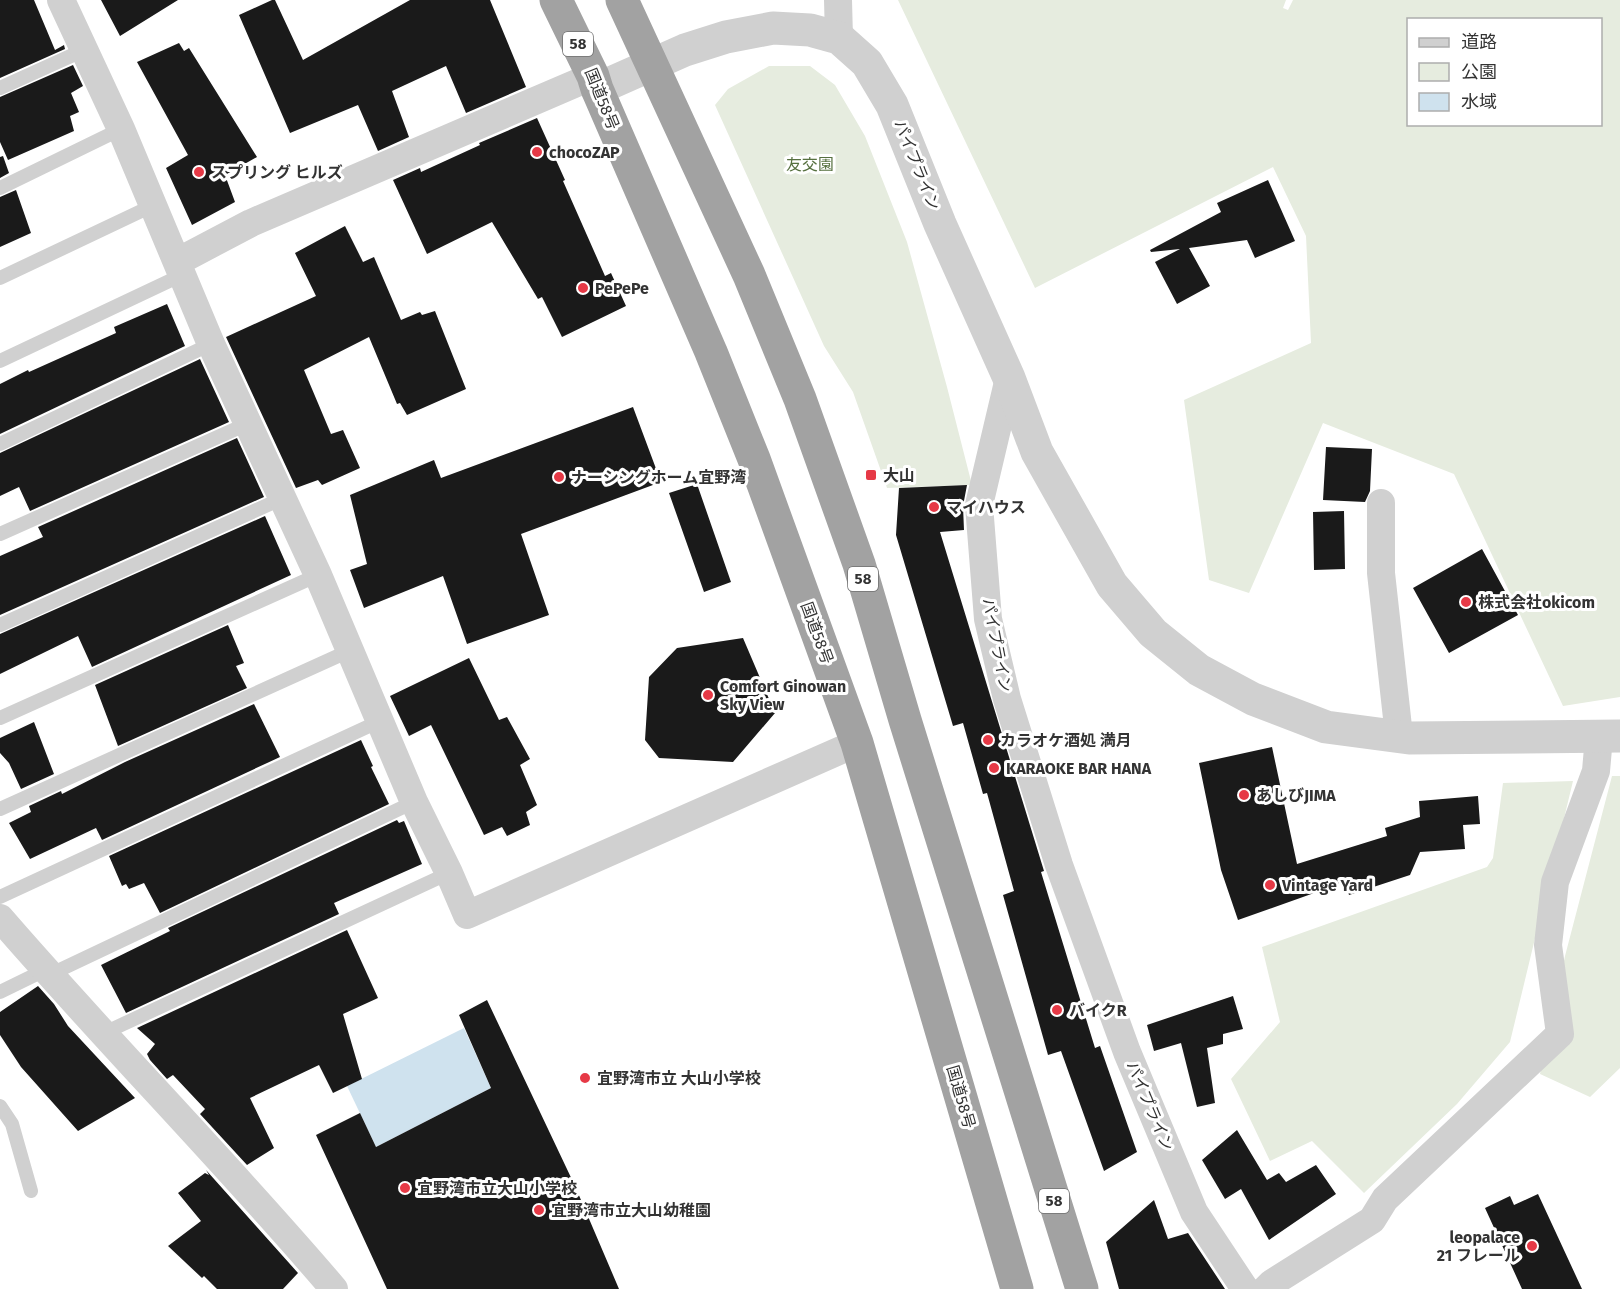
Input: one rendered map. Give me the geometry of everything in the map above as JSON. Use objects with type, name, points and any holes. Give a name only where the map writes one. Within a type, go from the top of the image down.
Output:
[{"type":"highway","name":"国道58号","points":[[556,0],[595,83],[711,352],[754,459],[857,743],[1017,1289]]},
{"type":"highway","name":"58","points":[[622,0],[757,296],[800,399],[859,564],[908,731],[1082,1289]]},
{"type":"street","points":[[61,0],[121,129],[211,344],[318,575],[414,802],[449,873],[466,915],[857,743]]},
{"type":"street","points":[[179,268],[251,223],[595,83],[686,50],[726,37],[773,27],[810,30],[839,38],[838,0]]},
{"type":"street","name":"パイプライン","points":[[839,38],[867,63],[892,105],[940,224],[1009,378],[979,505],[988,619],[1007,699],[1059,865],[1132,1063],[1194,1212],[1245,1289]]},
{"type":"street","points":[[1009,378],[1037,452],[1112,585],[1153,633],[1199,670],[1253,699],[1326,726],[1399,736],[1610,736],[1555,882],[1548,945],[1560,1034],[1385,1199],[1372,1220],[1266,1289]]},
{"type":"street","points":[[1382,503],[1381,573],[1399,736]]},
{"type":"street","points":[[0,918],[334,1289]]},
{"type":"lane","points":[[0,88],[84,50]]},
{"type":"lane","points":[[0,188],[121,129]]},
{"type":"lane","points":[[0,278],[154,205]]},
{"type":"lane","points":[[0,361],[179,268]]},
{"type":"lane","points":[[0,444],[211,344]]},
{"type":"lane","points":[[0,534],[247,424]]},
{"type":"lane","points":[[0,625],[281,499]]},
{"type":"lane","points":[[0,718],[318,575]]},
{"type":"lane","points":[[0,809],[349,651]]},
{"type":"lane","points":[[0,897],[381,722]]},
{"type":"lane","points":[[0,992],[414,802]]},
{"type":"lane","points":[[104,1033],[449,873]]},
{"type":"lane","points":[[0,1106],[12,1124],[31,1191]]},
{"type":"green space","points":[[898,0],[1286,0],[1283,8],[1288,10],[1293,0],[1620,0],[1620,697],[1563,706],[1454,474],[1323,423],[1249,593],[1209,580],[1184,400],[1311,343],[1306,236],[1273,167],[1035,288]]},
{"type":"green space","name":"友交園","points":[[769,66],[810,66],[835,85],[865,136],[907,242],[972,485],[887,488],[853,392],[824,346],[715,105],[728,89]]},
{"type":"green space","points":[[1612,776],[1620,776],[1620,1068],[1590,1097],[1540,1074],[1565,956]]},
{"type":"green space","points":[[1573,781],[1510,1042],[1457,1104],[1364,1193],[1312,1141],[1270,1161],[1231,1079],[1280,1022],[1262,947],[1487,867],[1493,858],[1503,783]]},
{"type":"water","points":[[464,1028],[491,1088],[376,1147],[347,1086]]},
{"type":"building","points":[[0,0],[34,0],[55,50],[64,45],[65,49],[0,78]]},
{"type":"building","points":[[101,0],[178,0],[120,36]]},
{"type":"building","points":[[275,0],[303,60],[410,0],[490,0],[526,87],[466,113],[446,66],[392,91],[409,137],[378,151],[358,105],[290,133],[239,15]]},
{"type":"building","points":[[179,43],[184,51],[189,48],[257,157],[225,175],[235,202],[192,225],[166,168],[188,155],[137,62]]},
{"type":"building","points":[[73,65],[83,86],[71,93],[79,112],[70,116],[74,131],[8,160],[0,142],[0,97]]},
{"type":"building","points":[[537,118],[605,276],[611,273],[626,306],[562,337],[542,297],[538,299],[492,222],[427,254],[393,180],[420,168],[421,172],[480,145],[479,143]]},
{"type":"building","points":[[3,156],[9,173],[0,178],[0,157]]},
{"type":"building","points":[[1268,180],[1295,241],[1255,258],[1247,240],[1189,248],[1210,286],[1177,304],[1155,262],[1180,249],[1151,252],[1150,250],[1221,212],[1217,203]]},
{"type":"building","points":[[16,190],[31,233],[0,247],[0,197]]},
{"type":"building","points":[[345,226],[363,262],[374,257],[401,320],[420,312],[422,315],[435,311],[466,389],[407,415],[400,403],[397,404],[369,337],[304,370],[331,434],[343,430],[360,468],[322,485],[318,480],[296,488],[226,337],[316,296],[295,253]]},
{"type":"building","points":[[167,304],[185,346],[0,434],[0,384],[116,333],[114,327]]},
{"type":"building","points":[[200,359],[229,422],[30,511],[19,487],[0,496],[0,453]]},
{"type":"building","points":[[633,407],[661,482],[521,534],[549,615],[467,644],[443,576],[364,608],[350,570],[367,564],[350,495],[434,460],[441,478]]},
{"type":"building","points":[[237,438],[264,497],[0,615],[0,556],[43,537],[38,527]]},
{"type":"building","points":[[1326,447],[1372,449],[1370,491],[1365,502],[1323,500]]},
{"type":"building","points":[[697,484],[731,582],[704,592],[669,493]]},
{"type":"building","points":[[967,485],[963,506],[964,530],[940,532],[1044,871],[1041,872],[1095,1048],[1100,1046],[1137,1152],[1104,1171],[1061,1051],[1048,1055],[1003,895],[1014,891],[987,793],[983,794],[963,723],[953,726],[896,535],[899,488]]},
{"type":"building","points":[[1344,511],[1345,569],[1314,570],[1313,512]]},
{"type":"building","points":[[265,516],[291,575],[92,667],[78,636],[0,674],[0,634]]},
{"type":"building","name":"株式会社okicom","points":[[1482,549],[1518,615],[1449,653],[1413,588]]},
{"type":"building","points":[[228,625],[244,663],[236,666],[247,688],[118,746],[95,685]]},
{"type":"building","name":"Comfort Ginowan Sky View","points":[[743,638],[775,713],[733,762],[659,758],[645,740],[649,677],[677,648]]},
{"type":"building","points":[[469,658],[499,720],[507,717],[530,759],[520,765],[537,805],[526,812],[530,825],[507,836],[502,827],[484,835],[431,725],[409,736],[390,696]]},
{"type":"building","points":[[254,704],[280,757],[102,840],[96,828],[30,859],[9,823],[31,812],[29,806],[61,791],[62,794],[125,762]]},
{"type":"building","points":[[34,722],[54,774],[21,789],[9,763],[0,753],[0,738]]},
{"type":"building","points":[[361,740],[389,804],[160,913],[144,883],[129,889],[126,884],[122,886],[109,856]]},
{"type":"building","points":[[1272,747],[1297,864],[1387,836],[1385,828],[1420,817],[1419,801],[1478,796],[1480,824],[1463,825],[1465,849],[1420,852],[1410,875],[1349,895],[1345,882],[1238,920],[1221,870],[1199,763]]},
{"type":"building","points":[[397,820],[399,823],[404,821],[422,864],[334,903],[339,914],[126,1013],[101,965],[170,931],[168,928]]},
{"type":"building","points":[[347,930],[378,998],[343,1014],[362,1079],[333,1093],[319,1065],[250,1098],[274,1148],[247,1165],[200,1114],[205,1109],[173,1075],[167,1079],[150,1060],[147,1054],[155,1044],[137,1028]]},
{"type":"building","points":[[38,986],[54,1004],[68,1026],[135,1098],[78,1131],[21,1067],[0,1035],[0,1012]]},
{"type":"building","points":[[1233,996],[1243,1029],[1223,1034],[1223,1044],[1207,1048],[1215,1103],[1197,1107],[1181,1043],[1154,1051],[1147,1025]]},
{"type":"building","points":[[487,1000],[575,1186],[619,1289],[387,1289],[316,1135],[360,1113],[376,1147],[491,1088],[459,1015]]},
{"type":"building","points":[[1237,1130],[1267,1180],[1279,1173],[1286,1182],[1316,1165],[1336,1194],[1269,1240],[1241,1189],[1225,1199],[1202,1160]]},
{"type":"building","points":[[206,1170],[298,1273],[283,1289],[217,1289],[168,1246],[201,1221],[178,1193],[205,1173],[209,1175]]},
{"type":"building","name":"leopalace 21 フレール","points":[[1538,1194],[1582,1289],[1522,1289],[1485,1208],[1510,1196],[1514,1205]]},
{"type":"building","points":[[1154,1200],[1168,1239],[1188,1233],[1225,1289],[1119,1289],[1106,1242]]},
{"type":"place","name":"chocoZAP","points":[[537,152]]},
{"type":"place","name":"スプリング ヒルズ","points":[[199,172]]},
{"type":"place","name":"PePePe","points":[[583,288]]},
{"type":"place","name":"大山","points":[[871,475]]},
{"type":"place","name":"ナーシングホーム宜野湾","points":[[559,477]]},
{"type":"place","name":"マイハウス","points":[[934,507]]},
{"type":"place","name":"株式会社okicom","points":[[1466,602]]},
{"type":"place","name":"Comfort Ginowan Sky View","points":[[708,695]]},
{"type":"place","name":"カラオケ酒処 満月","points":[[988,740]]},
{"type":"place","name":"KARAOKE BAR HANA","points":[[994,768]]},
{"type":"place","name":"あしびJIMA","points":[[1244,795]]},
{"type":"place","name":"Vintage Yard","points":[[1270,885]]},
{"type":"place","name":"バイクR","points":[[1057,1010]]},
{"type":"place","name":"宜野湾市立 大山小学校","points":[[585,1078]]},
{"type":"place","name":"宜野湾市立大山小学校","points":[[405,1188]]},
{"type":"place","name":"宜野湾市立大山幼稚園","points":[[539,1210]]},
{"type":"place","name":"leopalace 21 フレール","points":[[1532,1246]]}]
